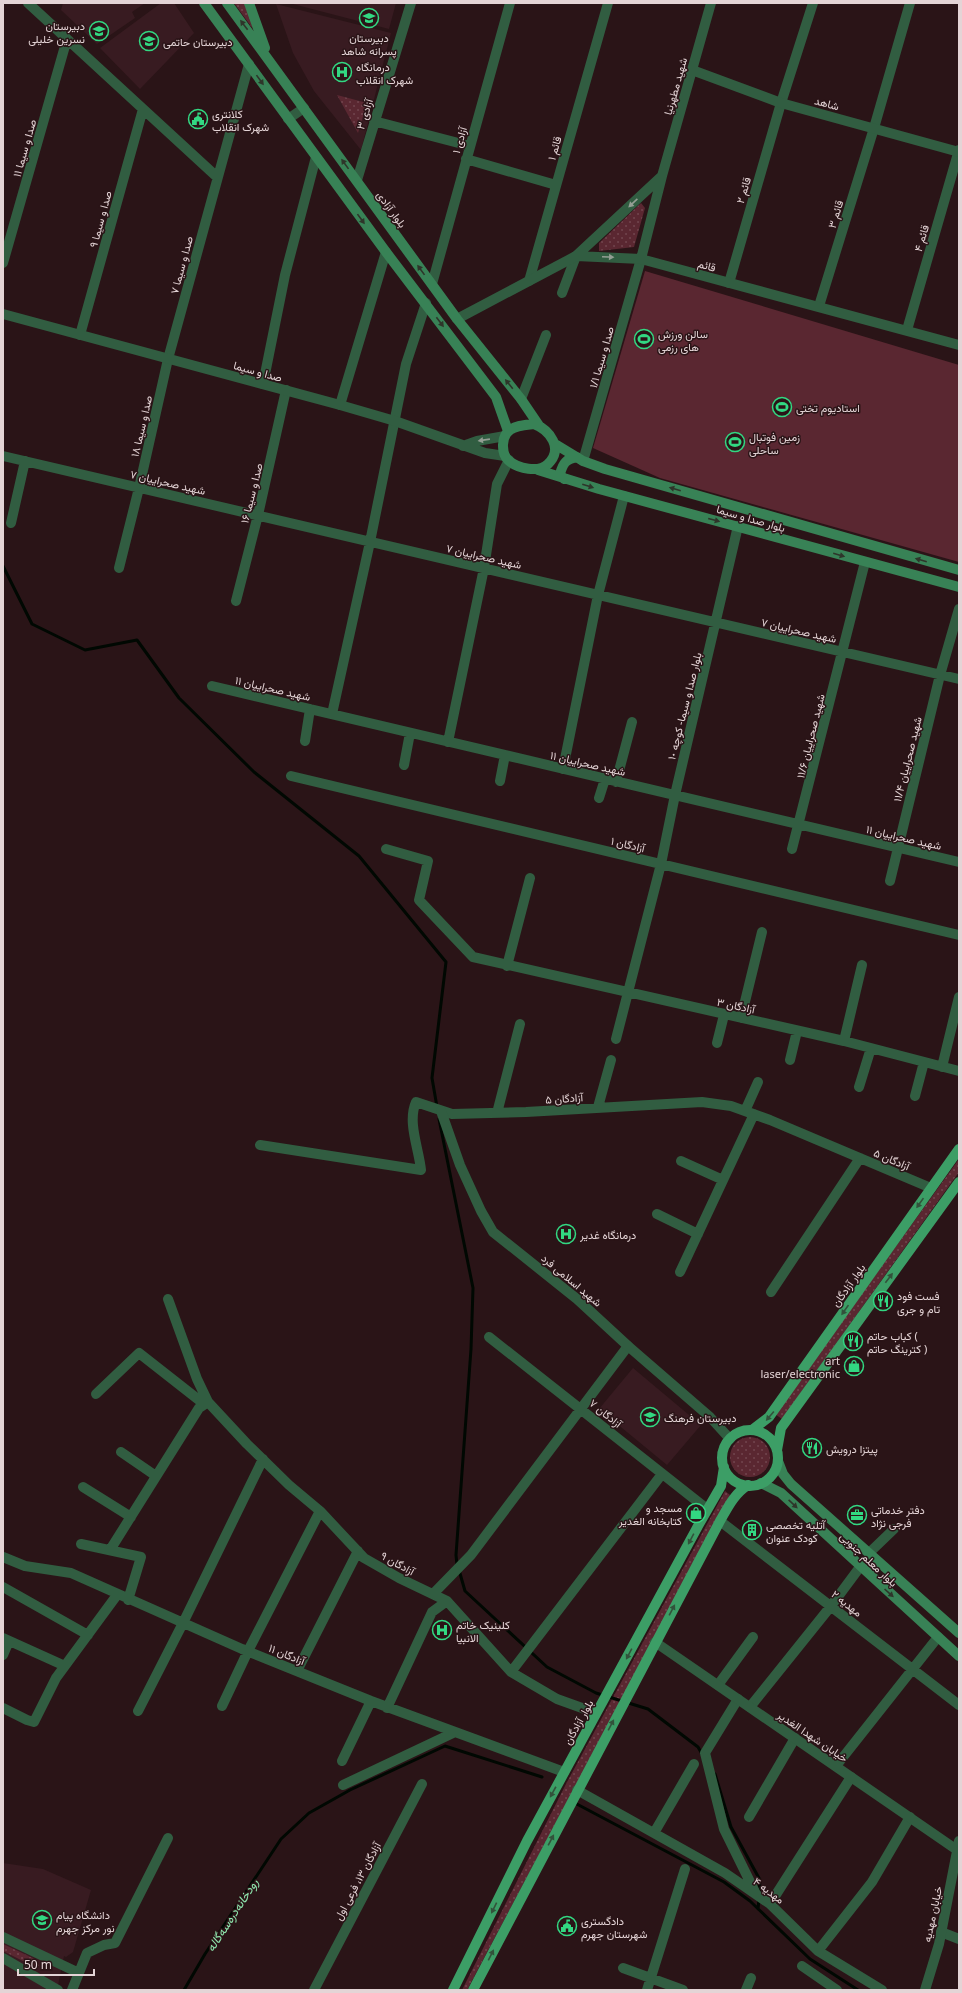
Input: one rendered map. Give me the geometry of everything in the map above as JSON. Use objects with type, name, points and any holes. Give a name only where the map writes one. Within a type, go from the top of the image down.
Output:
[{"type":"main road","points":[[204,3],[386,252],[496,397],[507,433],[503,445],[507,458],[522,467],[538,470],[543,468],[554,458],[555,444],[552,437],[540,427],[527,424],[517,426],[507,433]]},
{"type":"main road","name":"بلوار آزادی","points":[[227,3],[457,319],[521,399],[540,427]]},
{"type":"main road","points":[[249,3],[269,60]]},
{"type":"main road","name":"بلوار صدا و سیما","points":[[555,444],[580,459],[605,469],[959,570]]},
{"type":"main road","points":[[564,479],[560,474],[564,462],[568,459],[580,459]]},
{"type":"main road","name":"بلوار صدا و سیما","points":[[538,470],[624,496],[959,587]]},
{"type":"main road","name":"بلوار آزادگان","points":[[752,1430],[769,1418],[959,1149]]},
{"type":"main road","points":[[777,1450],[769,1437],[762,1432],[745,1430],[730,1439],[723,1453],[724,1467],[731,1478],[739,1483],[748,1485],[761,1483],[771,1477],[778,1461],[777,1450],[781,1428],[957,1187]]},
{"type":"main road","name":"بلوار معلم جنوبی","points":[[778,1461],[783,1474],[791,1484],[959,1633]]},
{"type":"main road","name":"بلوار آزادگان","points":[[453,1990],[527,1841],[721,1486],[724,1467]]},
{"type":"main road","name":"بلوار معلم جنوبی","points":[[761,1483],[781,1493],[860,1567],[959,1656]]},
{"type":"main road","points":[[473,1990],[720,1521],[733,1498],[739,1491],[748,1485]]},
{"type":"main road","points":[[911,1613],[921,1600]]},
{"type":"street","points":[[28,3],[217,177]]},
{"type":"street","name":"آزادی ۱","points":[[432,284],[510,3]]},
{"type":"street","name":"قائم ۱","points":[[529,281],[608,3]]},
{"type":"street","name":"شهید مطهرنیا","points":[[641,259],[662,176],[711,3]]},
{"type":"street","name":"قائم ۲","points":[[729,283],[781,103],[813,3]]},
{"type":"street","name":"قائم ۳","points":[[819,306],[874,128],[910,3]]},
{"type":"street","name":"آزادی ۳","points":[[357,180],[410,6]]},
{"type":"street","name":"صدا و سیما ۱۱","points":[[3,263],[67,39]]},
{"type":"street","name":"صدا و سیما ۷","points":[[168,359],[249,64]]},
{"type":"street","name":"شاهد","points":[[692,70],[781,103],[959,151]]},
{"type":"street","points":[[288,119],[304,108]]},
{"type":"street","name":"صدا و سیما ۹","points":[[80,335],[143,109]]},
{"type":"street","points":[[374,121],[470,146]]},
{"type":"street","name":"قائم ۴","points":[[907,330],[959,151]]},
{"type":"street","points":[[262,384],[285,275],[316,157]]},
{"type":"street","points":[[466,159],[556,185]]},
{"type":"street","points":[[457,319],[576,256],[662,176]]},
{"type":"street","points":[[340,405],[386,252]]},
{"type":"street","points":[[562,293],[576,256]]},
{"type":"street","name":"قائم","points":[[576,256],[641,259],[959,345]]},
{"type":"street","name":"صدا و سیما ۱/۱","points":[[580,459],[641,259]]},
{"type":"street","points":[[332,714],[370,542],[406,364],[426,303]]},
{"type":"street","name":"صدا و سیما","points":[[3,314],[340,405],[395,421],[485,453],[507,458]]},
{"type":"street","points":[[521,399],[546,335]]},
{"type":"street","name":"صدا و سیما ۱۸","points":[[118,568],[139,488],[168,359]]},
{"type":"street","name":"صدا و سیما ۱۶","points":[[236,601],[258,516],[286,390]]},
{"type":"street","points":[[463,446],[507,433]]},
{"type":"street","name":"شهید صحراییان ۷","points":[[3,456],[959,679]]},
{"type":"street","points":[[448,742],[484,568],[497,484],[507,458]]},
{"type":"street","points":[[11,523],[25,461]]},
{"type":"street","points":[[563,769],[598,595],[624,496]]},
{"type":"street","name":"بلوار صدا و سيما- كوچه ١٠","points":[[616,1038],[661,864],[675,795],[738,526]]},
{"type":"street","name":"شهید صحراییان ۱۱/۶","points":[[792,849],[800,825],[865,562]]},
{"type":"street","name":"شهید صحراییان ۱۱/۴","points":[[890,881],[940,675],[959,609]]},
{"type":"street","name":"شهید صحراییان ۱۱","points":[[212,686],[959,862]]},
{"type":"street","points":[[305,741],[310,709]]},
{"type":"street","points":[[616,782],[632,722]]},
{"type":"street","points":[[404,766],[410,733]]},
{"type":"street","points":[[500,781],[505,755]]},
{"type":"street","name":"آزادگان ۱","points":[[290,776],[959,935]]},
{"type":"street","points":[[599,798],[605,779]]},
{"type":"street","name":"آزادگان ۳","points":[[386,849],[428,862],[419,900],[472,957],[844,1041],[959,1071]]},
{"type":"street","points":[[507,966],[530,878]]},
{"type":"street","points":[[741,1018],[762,932]]},
{"type":"street","points":[[844,1041],[862,965]]},
{"type":"street","points":[[942,1067],[959,997]]},
{"type":"street","points":[[717,1043],[724,1015]]},
{"type":"street","points":[[497,1113],[520,1024]]},
{"type":"street","points":[[790,1060],[797,1031]]},
{"type":"street","points":[[859,1087],[871,1048]]},
{"type":"street","points":[[598,1107],[611,1060]]},
{"type":"street","points":[[915,1096],[924,1062]]},
{"type":"street","points":[[680,1272],[723,1180],[750,1113],[758,1082]]},
{"type":"street","name":"آزادگان ۵","points":[[260,1145],[422,1170],[413,1110],[416,1102],[452,1114],[702,1102],[731,1106],[750,1113],[931,1188]]},
{"type":"street","name":"شهید اسلامی فرد","points":[[441,1111],[460,1165],[480,1211],[493,1232],[577,1299],[628,1346],[710,1417],[730,1439]]},
{"type":"street","points":[[771,1292],[860,1158]]},
{"type":"street","points":[[681,1161],[723,1180]]},
{"type":"street","points":[[657,1214],[698,1234]]},
{"type":"street","points":[[168,1299],[206,1403]]},
{"type":"street","name":"آزادگان ۷","points":[[489,1337],[708,1509]]},
{"type":"street","points":[[433,1594],[471,1555],[628,1346]]},
{"type":"street","points":[[96,1394],[139,1352],[206,1403]]},
{"type":"street","points":[[110,1550],[198,1408],[206,1403]]},
{"type":"street","name":"آزادگان ۹","points":[[206,1403],[263,1460],[320,1511],[364,1558],[399,1578],[447,1601],[511,1672],[558,1699],[596,1713]]},
{"type":"street","points":[[121,1452],[156,1476]]},
{"type":"street","points":[[138,1711],[263,1460]]},
{"type":"street","points":[[511,1672],[662,1474]]},
{"type":"street","points":[[83,1487],[131,1516]]},
{"type":"street","points":[[222,1706],[248,1651],[320,1511]]},
{"type":"street","name":"مهدیه ۲","points":[[720,1521],[959,1705]]},
{"type":"street","points":[[869,1553],[894,1529]]},
{"type":"street","points":[[81,1544],[141,1557],[128,1600]]},
{"type":"street","points":[[297,1671],[358,1551]]},
{"type":"street","name":"آزادگان ۱۱","points":[[3,1557],[25,1566],[71,1573],[128,1600],[387,1708],[564,1772]]},
{"type":"street","points":[[750,1707],[831,1606],[860,1567]]},
{"type":"street","points":[[3,1587],[88,1635]]},
{"type":"street","points":[[3,1708],[34,1722],[56,1678],[117,1595]]},
{"type":"street","points":[[387,1708],[432,1612],[447,1601]]},
{"type":"street","points":[[718,1685],[753,1637]]},
{"type":"street","points":[[836,1766],[938,1637]]},
{"type":"street","points":[[3,1655],[6,1639],[65,1666]]},
{"type":"street","name":"خیابان شهدا الغدیر","points":[[655,1642],[910,1817],[958,1845]]},
{"type":"street","points":[[738,1700],[705,1753],[724,1829],[756,1896]]},
{"type":"street","points":[[342,1761],[371,1701]]},
{"type":"street","points":[[343,1785],[453,1733]]},
{"type":"street","points":[[749,1817],[795,1738]]},
{"type":"street","points":[[654,1833],[694,1764]]},
{"type":"street","points":[[770,1904],[851,1777]]},
{"type":"street","name":"آزادگان ۱۳، فرعی اول","points":[[314,1990],[422,1784]]},
{"type":"street","name":"مهدیه ۴","points":[[577,1790],[725,1874],[770,1904],[818,1951],[882,1990]]},
{"type":"street","points":[[818,1951],[872,1882],[910,1817]]},
{"type":"street","points":[[72,1990],[87,1953],[104,1945],[115,1943],[168,1838]]},
{"type":"street","name":"خیابان مهدیه","points":[[925,1990],[941,1932],[958,1845]]},
{"type":"street","points":[[647,1990],[685,1869]]},
{"type":"street","points":[[941,1932],[959,1939]]},
{"type":"street","points":[[3,1937],[79,1973]]},
{"type":"street","points":[[3,1958],[58,1990]]},
{"type":"street","points":[[802,1966],[834,1989]]},
{"type":"street","points":[[623,1968],[683,1990]]},
{"type":"street","points":[[746,1990],[751,1978]]},
{"type":"shaded area","name":"دبیرستان نسرین خلیلی","points":[[63,3],[145,3],[132,12],[135,18],[97,44],[61,10]]},
{"type":"shaded area","name":"دبیرستان حاتمی","points":[[161,3],[174,3],[194,33],[140,89],[100,48]]},
{"type":"shaded area","points":[[234,3],[246,3],[253,29]]},
{"type":"shaded area","name":"دبیرستان پسرانه شاهد","points":[[289,3],[396,3],[389,29]]},
{"type":"shaded area","name":"درمانگاه شهرک انقلاب","points":[[276,4],[391,33],[361,150],[314,91],[293,53]]},
{"type":"shaded area","points":[[337,95],[367,103],[358,133]]},
{"type":"shaded area","points":[[641,203],[645,208],[634,247],[599,251],[599,243]]},
{"type":"shaded area","name":"استادیوم تختی","points":[[645,271],[959,365],[959,562],[660,478],[593,448]]},
{"type":"shaded area","points":[[959,1159],[959,1172],[782,1419],[775,1414]]},
{"type":"shaded area","name":"دبیرستان فرهنگ","points":[[633,1368],[701,1425],[667,1465],[599,1409]]},
{"type":"shaded area","points":[[754,1437],[761,1440],[767,1446],[770,1457],[769,1465],[761,1474],[754,1477],[746,1477],[739,1474],[731,1465],[730,1453],[733,1446],[742,1438]]},
{"type":"shaded area","points":[[725,1491],[730,1495],[467,1990],[462,1990],[567,1782]]},
{"type":"shaded area","name":"دانشگاه پیام نور مرکز جهرم","points":[[3,1863],[43,1869],[91,1890],[73,1952],[66,1957],[64,1956],[57,1990],[3,1990]]},
{"type":"shaded area","points":[[3,1944],[37,1960],[39,1966],[33,1966],[3,1951]]},
{"type":"waterway","points":[[3,566],[32,624],[85,650],[137,640],[179,698],[254,772],[359,856],[446,962],[432,1078],[437,1107]]},
{"type":"waterway","points":[[439,1119],[473,1288],[471,1349],[456,1555],[457,1565]]},
{"type":"waterway","points":[[459,1570],[465,1591],[547,1667],[596,1693],[648,1709],[698,1747],[702,1754]]},
{"type":"waterway","name":"رودخانه‌دره‌سه‌گاله","points":[[184,1990],[205,1954],[281,1839],[309,1813],[350,1790],[445,1746],[542,1777]]},
{"type":"waterway","points":[[715,1774],[731,1827],[760,1880],[759,1893]]},
{"type":"waterway","points":[[573,1802],[724,1882],[750,1901],[810,1959],[858,1990]]},
{"type":"waterway","points":[[758,1909],[759,1899]]},
{"type":"place","name":"دبیرستان پسرانه شاهد","points":[[369,18]]},
{"type":"place","name":"دبیرستان نسرین خلیلی","points":[[99,31]]},
{"type":"place","name":"دبیرستان حاتمی","points":[[149,41]]},
{"type":"place","name":"درمانگاه شهرک انقلاب","points":[[342,72]]},
{"type":"place","name":"کلانتری شهرک انقلاب","points":[[198,119]]},
{"type":"place","name":"سالن ورزش های رزمی","points":[[644,339]]},
{"type":"place","name":"استادیوم تختی","points":[[782,407]]},
{"type":"place","name":"زمین فوتبال ساحلی","points":[[735,442]]},
{"type":"place","name":"درمانگاه غدیر","points":[[566,1234]]},
{"type":"place","name":"فست فود تام و جرى","points":[[883,1301]]},
{"type":"place","name":"کباب حاتم ( کترینگ حاتم )","points":[[853,1341]]},
{"type":"place","name":"art laser/electronic","points":[[854,1366]]},
{"type":"place","name":"دبیرستان فرهنگ","points":[[650,1417]]},
{"type":"place","name":"پیتزا درویش","points":[[812,1448]]},
{"type":"place","name":"مسجد و کتابخانه الغدیر","points":[[696,1513]]},
{"type":"place","name":"دفتر خدماتی فرجی نژاد","points":[[857,1515]]},
{"type":"place","name":"آتلیه تخصصی کودک عنوان","points":[[752,1530]]},
{"type":"place","name":"کلینیک خاتم الانبیا","points":[[442,1630]]},
{"type":"place","name":"دانشگاه پیام نور مرکز جهرم","points":[[42,1920]]},
{"type":"place","name":"دادگستری شهرستان جهرم","points":[[567,1926]]}]
